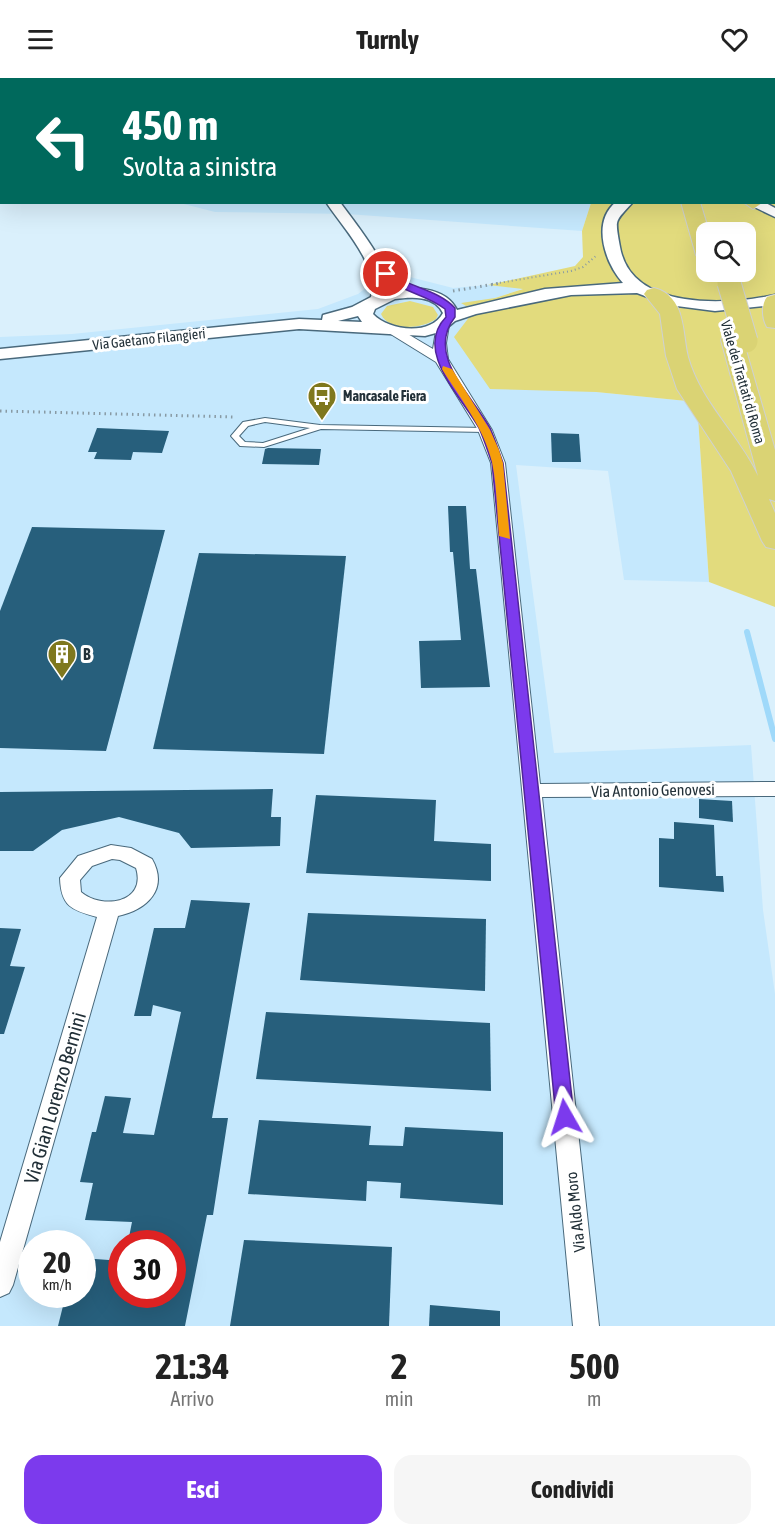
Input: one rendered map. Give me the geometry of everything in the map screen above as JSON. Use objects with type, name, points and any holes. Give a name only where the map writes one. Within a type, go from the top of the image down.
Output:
[{"type":"highway","points":[[691,204],[696,222]]},
{"type":"highway","points":[[705,204],[710,222]]},
{"type":"highway","name":"Viale dei Trattati di Roma","points":[[715,282],[739,341],[775,460]]},
{"type":"highway","name":"Viale dei Trattati di Roma","points":[[728,282],[739,341],[775,493]]},
{"type":"highway","points":[[649,292],[671,314],[676,356],[689,389],[743,471],[775,541]]},
{"type":"street","points":[[334,204],[375,265],[382,284],[365,315],[377,327]]},
{"type":"street","points":[[604,262],[609,219],[614,211],[623,204]]},
{"type":"street","points":[[754,204],[774,212]]},
{"type":"street","points":[[375,265],[397,283],[420,294],[445,295],[501,292],[604,262],[649,292]]},
{"type":"street","points":[[396,333],[423,331],[478,308],[612,286],[649,292],[685,303],[711,306],[775,307]]},
{"type":"street","name":"Via Gaetano Filangieri","points":[[299,324],[398,294],[420,294]]},
{"type":"street","points":[[441,359],[439,343],[450,308],[445,295]]},
{"type":"street","name":"Via Gaetano Filangieri","points":[[0,354],[299,324],[377,327],[396,333]]},
{"type":"street","name":"Via Aldo Moro","points":[[396,333],[441,359],[485,430],[498,463],[586,1326]]},
{"type":"street","name":"Via Antonio Genovesi","points":[[531,791],[774,789]]},
{"type":"street","name":"Via Gian Lorenzo Bernini","points":[[0,1285],[109,911]]},
{"type":"lane","points":[[320,427],[264,445],[243,444],[235,436],[246,424],[266,420],[320,427],[485,430]]},
{"type":"path","points":[[445,295],[571,271],[604,262]]},
{"type":"path","points":[[0,411],[241,416]]},
{"type":"shaded area","points":[[184,204],[591,204],[582,231],[347,214],[215,212]]},
{"type":"shaded area","points":[[591,204],[775,204],[775,607],[709,582],[697,402],[596,392],[490,389],[454,337],[470,316],[489,302],[466,306],[461,303],[495,298],[523,289],[488,285],[575,266],[583,257],[582,231]]},
{"type":"shaded area","points":[[394,266],[406,276],[453,288],[488,285],[525,288],[495,298],[470,316],[596,392],[697,402],[709,582],[624,580],[608,471],[516,465],[554,753],[751,745],[763,910],[775,994],[775,1326],[0,1326],[0,337],[72,334],[318,309],[358,294]]},
{"type":"shaded area","points":[[410,301],[433,307],[438,315],[436,319],[423,325],[406,327],[391,324],[381,314],[387,306]]},
{"type":"building","points":[[97,428],[169,431],[162,453],[133,452],[131,460],[94,459],[97,452],[88,452]]},
{"type":"building","points":[[551,433],[579,434],[581,462],[552,462]]},
{"type":"building","points":[[265,449],[321,449],[319,465],[262,464]]},
{"type":"building","points":[[448,506],[466,506],[470,569],[476,569],[490,687],[421,688],[419,641],[461,640],[453,552],[450,552]]},
{"type":"building","name":"B","points":[[32,527],[165,530],[106,751],[0,748],[0,611]]},
{"type":"building","points":[[199,553],[346,556],[324,754],[153,749]]},
{"type":"building","points":[[273,789],[271,817],[281,817],[280,846],[191,848],[179,833],[119,817],[62,830],[33,851],[0,851],[0,792]]},
{"type":"building","points":[[316,795],[436,800],[434,841],[491,844],[491,881],[306,873]]},
{"type":"building","points":[[699,799],[732,801],[733,822],[699,818]]},
{"type":"building","points":[[674,822],[714,825],[716,876],[723,876],[724,892],[659,887],[659,838],[674,839]]},
{"type":"building","points":[[191,900],[250,903],[212,1118],[228,1118],[213,1215],[207,1215],[185,1326],[58,1326],[62,1308],[96,1308],[96,1259],[108,1260],[108,1308],[186,1308],[186,1230],[130,1230],[132,1222],[85,1220],[93,1183],[80,1182],[92,1132],[96,1132],[105,1096],[131,1098],[123,1133],[154,1135],[181,1012],[153,1005],[151,1016],[134,1016],[154,928],[185,928]]},
{"type":"building","points":[[308,913],[486,919],[485,991],[300,980]]},
{"type":"building","points":[[0,928],[21,929],[10,966],[25,967],[4,1034],[0,1034]]},
{"type":"building","points":[[266,1012],[490,1023],[491,1091],[256,1079]]},
{"type":"building","points":[[259,1120],[371,1126],[369,1145],[403,1146],[405,1127],[503,1132],[503,1205],[400,1198],[401,1183],[367,1181],[366,1201],[248,1194]]},
{"type":"building","points":[[244,1240],[392,1247],[389,1326],[230,1326]]},
{"type":"building","points":[[430,1305],[500,1311],[500,1326],[429,1326]]},
{"type":"waterway","points":[[747,632],[775,739]]},
{"type":"slow traffic","points":[[447,369],[485,430],[498,463],[505,536]]},
{"type":"place","name":"Mancasale Fiera","points":[[322,422]]},
{"type":"place","name":"B","points":[[62,680]]},
{"type":"route","points":[[386,274],[397,283],[446,303],[450,308],[450,317],[443,325],[439,343],[441,359],[485,430],[498,463],[565,1117]]}]
